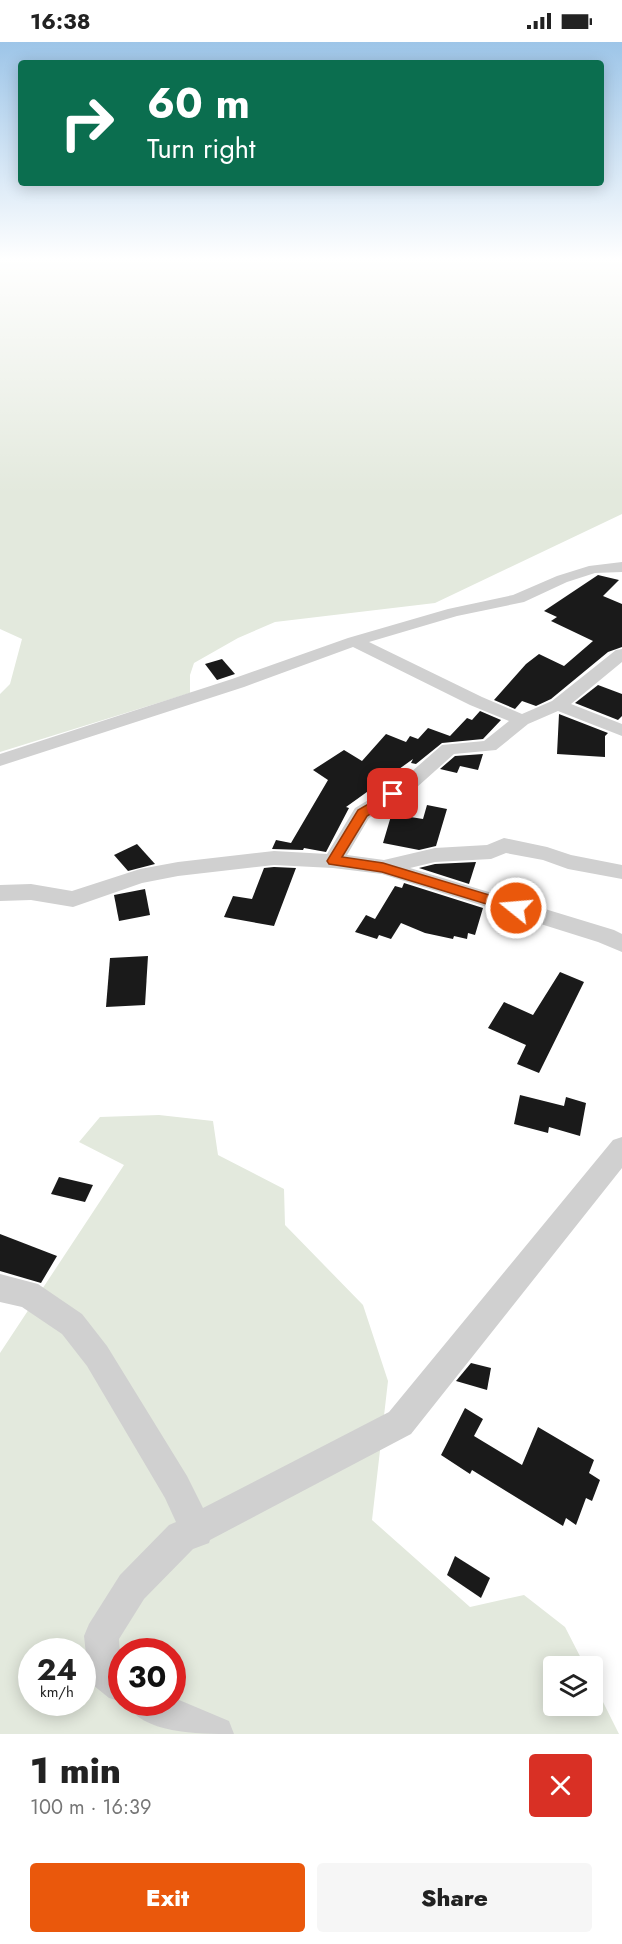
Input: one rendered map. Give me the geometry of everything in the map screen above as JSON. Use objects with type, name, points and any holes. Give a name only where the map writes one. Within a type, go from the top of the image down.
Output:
[{"type":"street","points":[[0,760],[238,683],[354,641],[454,612],[518,599],[562,579],[594,569],[622,567]]},
{"type":"street","points":[[354,641],[476,701],[522,720]]},
{"type":"street","points":[[333,861],[362,813],[409,784],[449,749],[489,746],[522,720],[558,705],[622,654]]},
{"type":"street","points":[[558,705],[622,730]]},
{"type":"street","points":[[383,867],[435,855],[491,852],[504,845],[548,854],[568,862],[622,872]]},
{"type":"street","points":[[0,893],[31,892],[73,899],[140,876],[178,868],[264,859],[333,861],[383,867],[606,936],[622,944]]},
{"type":"street","points":[[108,1674],[101,1636],[132,1587],[181,1537],[197,1531],[400,1423],[622,1148]]},
{"type":"street","points":[[0,1288],[28,1294],[72,1324],[97,1356],[176,1487],[197,1531]]},
{"type":"street","points":[[175,1716],[216,1734]]},
{"type":"shaded area","points":[[0,336],[622,336],[622,514],[435,603],[275,622],[238,638],[194,663],[190,675],[190,693],[0,752],[0,694],[10,684],[22,639],[0,629]]},
{"type":"shaded area","points":[[159,1115],[213,1121],[218,1155],[284,1189],[285,1225],[363,1305],[388,1381],[372,1520],[470,1607],[524,1595],[565,1627],[580,1656],[543,1656],[543,1716],[603,1716],[603,1702],[619,1734],[0,1734],[0,1353],[124,1165],[79,1142],[100,1117]]},
{"type":"building","points":[[598,575],[619,580],[603,596],[622,604],[622,647],[608,652],[551,699],[536,706],[522,701],[515,709],[494,700],[526,664],[539,654],[564,666],[593,641],[551,621],[557,617],[544,611]]},
{"type":"building","points":[[222,659],[235,674],[217,680],[205,664]]},
{"type":"building","points":[[598,685],[622,694],[622,716],[618,720],[575,703]]},
{"type":"building","points":[[480,711],[501,720],[483,739],[442,743],[416,764],[411,763],[413,759],[346,807],[349,808],[326,852],[304,848],[303,850],[272,849],[276,840],[291,843],[328,780],[313,770],[344,750],[362,761],[386,734],[406,742],[410,736],[418,739],[428,728],[450,736],[467,718],[472,720]]},
{"type":"building","points":[[559,714],[608,733],[605,736],[605,757],[557,754]]},
{"type":"building","points":[[483,754],[478,770],[460,766],[457,773],[440,769],[455,756]]},
{"type":"building","points":[[427,805],[447,809],[436,846],[419,850],[383,843],[391,816],[423,819]]},
{"type":"building","points":[[137,844],[155,864],[128,871],[114,855]]},
{"type":"building","points":[[476,862],[469,884],[419,868],[435,864]]},
{"type":"building","points":[[264,868],[296,868],[274,926],[224,917],[233,896],[252,899]]},
{"type":"building","points":[[404,883],[483,908],[475,935],[468,933],[467,939],[454,936],[453,939],[425,933],[401,923],[391,939],[379,935],[377,939],[355,932],[366,915],[375,919],[395,886],[402,888]]},
{"type":"building","points":[[145,889],[150,915],[119,921],[114,895]]},
{"type":"building","points":[[148,956],[145,1005],[106,1007],[110,958]]},
{"type":"building","points":[[560,972],[584,982],[539,1073],[517,1064],[526,1045],[488,1028],[504,1002],[533,1015]]},
{"type":"building","points":[[520,1095],[564,1106],[566,1097],[586,1103],[580,1136],[549,1127],[548,1133],[514,1124]]},
{"type":"building","points":[[59,1177],[93,1185],[85,1202],[51,1194]]},
{"type":"building","points":[[0,1234],[57,1256],[41,1283],[0,1271]]},
{"type":"building","points":[[471,1363],[491,1368],[487,1390],[456,1381]]},
{"type":"building","points":[[465,1408],[483,1419],[474,1436],[522,1465],[538,1427],[594,1460],[589,1473],[600,1480],[592,1501],[586,1498],[576,1525],[566,1518],[563,1526],[472,1470],[470,1474],[441,1455]]},
{"type":"building","points":[[455,1556],[490,1578],[481,1598],[447,1575]]},
{"type":"route","points":[[393,794],[362,813],[333,861],[383,867],[516,908]]}]
